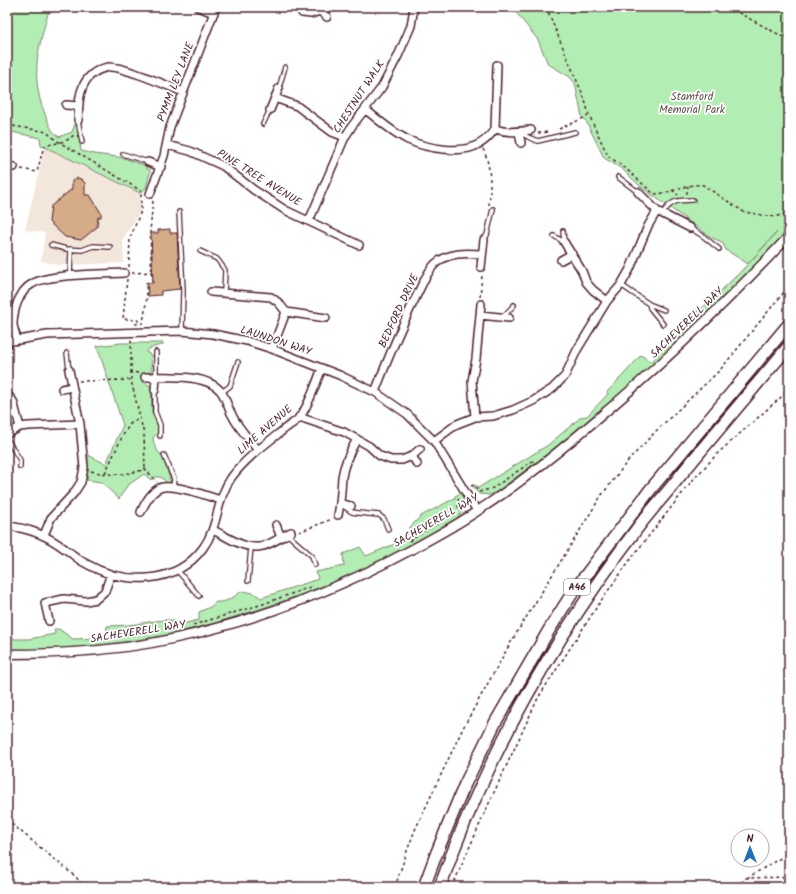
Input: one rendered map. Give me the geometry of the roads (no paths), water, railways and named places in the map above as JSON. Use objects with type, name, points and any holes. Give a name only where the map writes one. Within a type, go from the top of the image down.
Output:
[{"type":"highway","name":"A46","points":[[424,887],[465,784],[494,723],[549,630],[574,592],[650,490],[789,324]]},
{"type":"highway","name":"A46","points":[[440,887],[449,859],[486,775],[517,716],[559,643],[592,591],[639,526],[789,346]]},
{"type":"street","points":[[198,7],[215,10]]},
{"type":"street","name":"CHESTNUT WALK","points":[[309,221],[345,137],[382,87],[398,56],[411,26],[414,7]]},
{"type":"street","points":[[302,13],[311,14],[321,9],[327,17]]},
{"type":"street","name":"PYMM LEY LANE","points":[[150,194],[161,167],[170,126],[215,10]]},
{"type":"street","points":[[365,109],[389,129],[424,146],[462,150],[473,147],[489,137],[495,129],[497,65]]},
{"type":"street","points":[[78,120],[82,89],[88,77],[96,71],[110,67],[125,70],[183,92]]},
{"type":"street","points":[[270,110],[279,88]]},
{"type":"street","points":[[275,98],[297,106],[332,132],[345,137]]},
{"type":"street","points":[[66,105],[79,106]]},
{"type":"street","points":[[495,129],[505,132],[531,130]]},
{"type":"street","points":[[519,132],[521,143]]},
{"type":"street","name":"PINE TREE AVENUE","points":[[167,145],[190,151],[223,166],[254,190],[285,210],[359,245]]},
{"type":"street","points":[[148,162],[161,167]]},
{"type":"street","points":[[638,192],[660,212],[690,228]]},
{"type":"street","points":[[434,441],[457,424],[475,417],[493,416],[513,410],[533,401],[552,389],[565,376],[577,350],[607,301],[621,285],[630,269],[648,226],[660,212]]},
{"type":"street","name":"SACHEVERELL WAY","points":[[7,654],[42,654],[104,650],[171,639],[219,627],[272,610],[361,575],[438,535],[477,511],[532,472],[574,439],[636,386],[709,319],[786,233]]},
{"type":"street","points":[[481,267],[484,240]]},
{"type":"street","points":[[564,242],[582,271],[586,282],[593,290],[607,301]]},
{"type":"street","name":"BEDFORD DRIVE","points":[[376,392],[387,363],[425,278],[436,264],[450,256],[465,253],[482,254]]},
{"type":"street","points":[[561,260],[572,254]]},
{"type":"street","points":[[16,340],[13,325],[16,305],[24,291],[31,284],[42,280],[70,276],[127,273]]},
{"type":"street","points":[[211,292],[271,297],[279,303],[286,312],[326,318]]},
{"type":"street","points":[[475,417],[472,381],[481,304]]},
{"type":"street","points":[[272,349],[286,312]]},
{"type":"street","points":[[480,315],[506,318]]},
{"type":"street","name":"LAUNDON WAY","points":[[7,342],[46,335],[182,331],[213,334],[247,341],[272,349],[322,368],[376,392],[407,414],[434,441],[477,511]]},
{"type":"street","name":"LIME AVENUE","points":[[7,526],[23,527],[44,535],[64,547],[84,563],[111,574],[141,579],[166,575],[177,570],[195,557],[203,547],[213,530],[221,500],[232,478],[244,463],[300,417],[322,368]]},
{"type":"street","points":[[44,535],[51,518],[74,494],[81,482],[84,468],[80,424],[69,370]]},
{"type":"street","points":[[146,377],[202,380],[213,384],[222,392],[236,424],[258,450]]},
{"type":"street","points":[[155,390],[156,377]]},
{"type":"street","points":[[62,389],[72,384]]},
{"type":"street","points":[[7,394],[14,401],[20,427]]},
{"type":"street","points":[[300,417],[321,426],[344,432],[369,446],[380,456],[391,460],[402,460],[412,456],[420,449]]},
{"type":"street","points":[[7,434],[20,427],[80,424]]},
{"type":"street","points":[[338,515],[341,504],[342,478],[345,463],[357,439]]},
{"type":"street","points":[[412,456],[416,464]]},
{"type":"street","points":[[141,512],[150,497],[162,487],[181,489],[221,500]]},
{"type":"street","points":[[341,504],[351,506]]},
{"type":"street","points":[[213,530],[251,547],[263,546],[286,534],[276,525]]},
{"type":"street","points":[[49,621],[45,603],[64,599],[86,601],[96,599],[105,591],[111,574]]},
{"type":"lane","points":[[279,88],[285,67]]},
{"type":"lane","points":[[263,124],[270,110]]},
{"type":"lane","points":[[78,120],[82,142]]},
{"type":"lane","points":[[519,132],[538,141],[575,132]]},
{"type":"lane","points":[[123,154],[148,162]]},
{"type":"lane","points":[[618,177],[638,192]]},
{"type":"lane","points":[[660,212],[674,201],[693,200]]},
{"type":"lane","points":[[484,240],[487,235],[493,209]]},
{"type":"lane","points":[[179,212],[183,290],[182,331]]},
{"type":"lane","points":[[690,228],[719,249]]},
{"type":"lane","points":[[563,231],[564,242]]},
{"type":"lane","points":[[554,236],[564,242]]},
{"type":"lane","points":[[51,245],[82,250],[93,246],[110,247]]},
{"type":"lane","points":[[70,276],[71,249]]},
{"type":"lane","points":[[200,251],[217,259],[225,270],[224,293]]},
{"type":"lane","points":[[621,285],[648,304],[664,310]]},
{"type":"lane","points":[[648,304],[664,324]]},
{"type":"lane","points":[[506,318],[514,305]]},
{"type":"lane","points":[[67,352],[69,370]]},
{"type":"lane","points":[[156,352],[156,377]]},
{"type":"lane","points":[[222,392],[230,386],[238,362]]},
{"type":"lane","points":[[155,390],[155,412],[160,425],[160,436]]},
{"type":"lane","points":[[7,439],[20,460],[20,467]]},
{"type":"lane","points":[[164,455],[174,479],[173,488]]},
{"type":"lane","points":[[341,504],[352,512],[379,515],[384,519],[388,529]]},
{"type":"lane","points":[[286,534],[312,556],[315,565]]},
{"type":"lane","points":[[248,582],[251,547]]},
{"type":"lane","points":[[177,570],[199,596]]},
{"type":"park label","name":"Stamford Memorial Park","points":[[692,103]]}]
